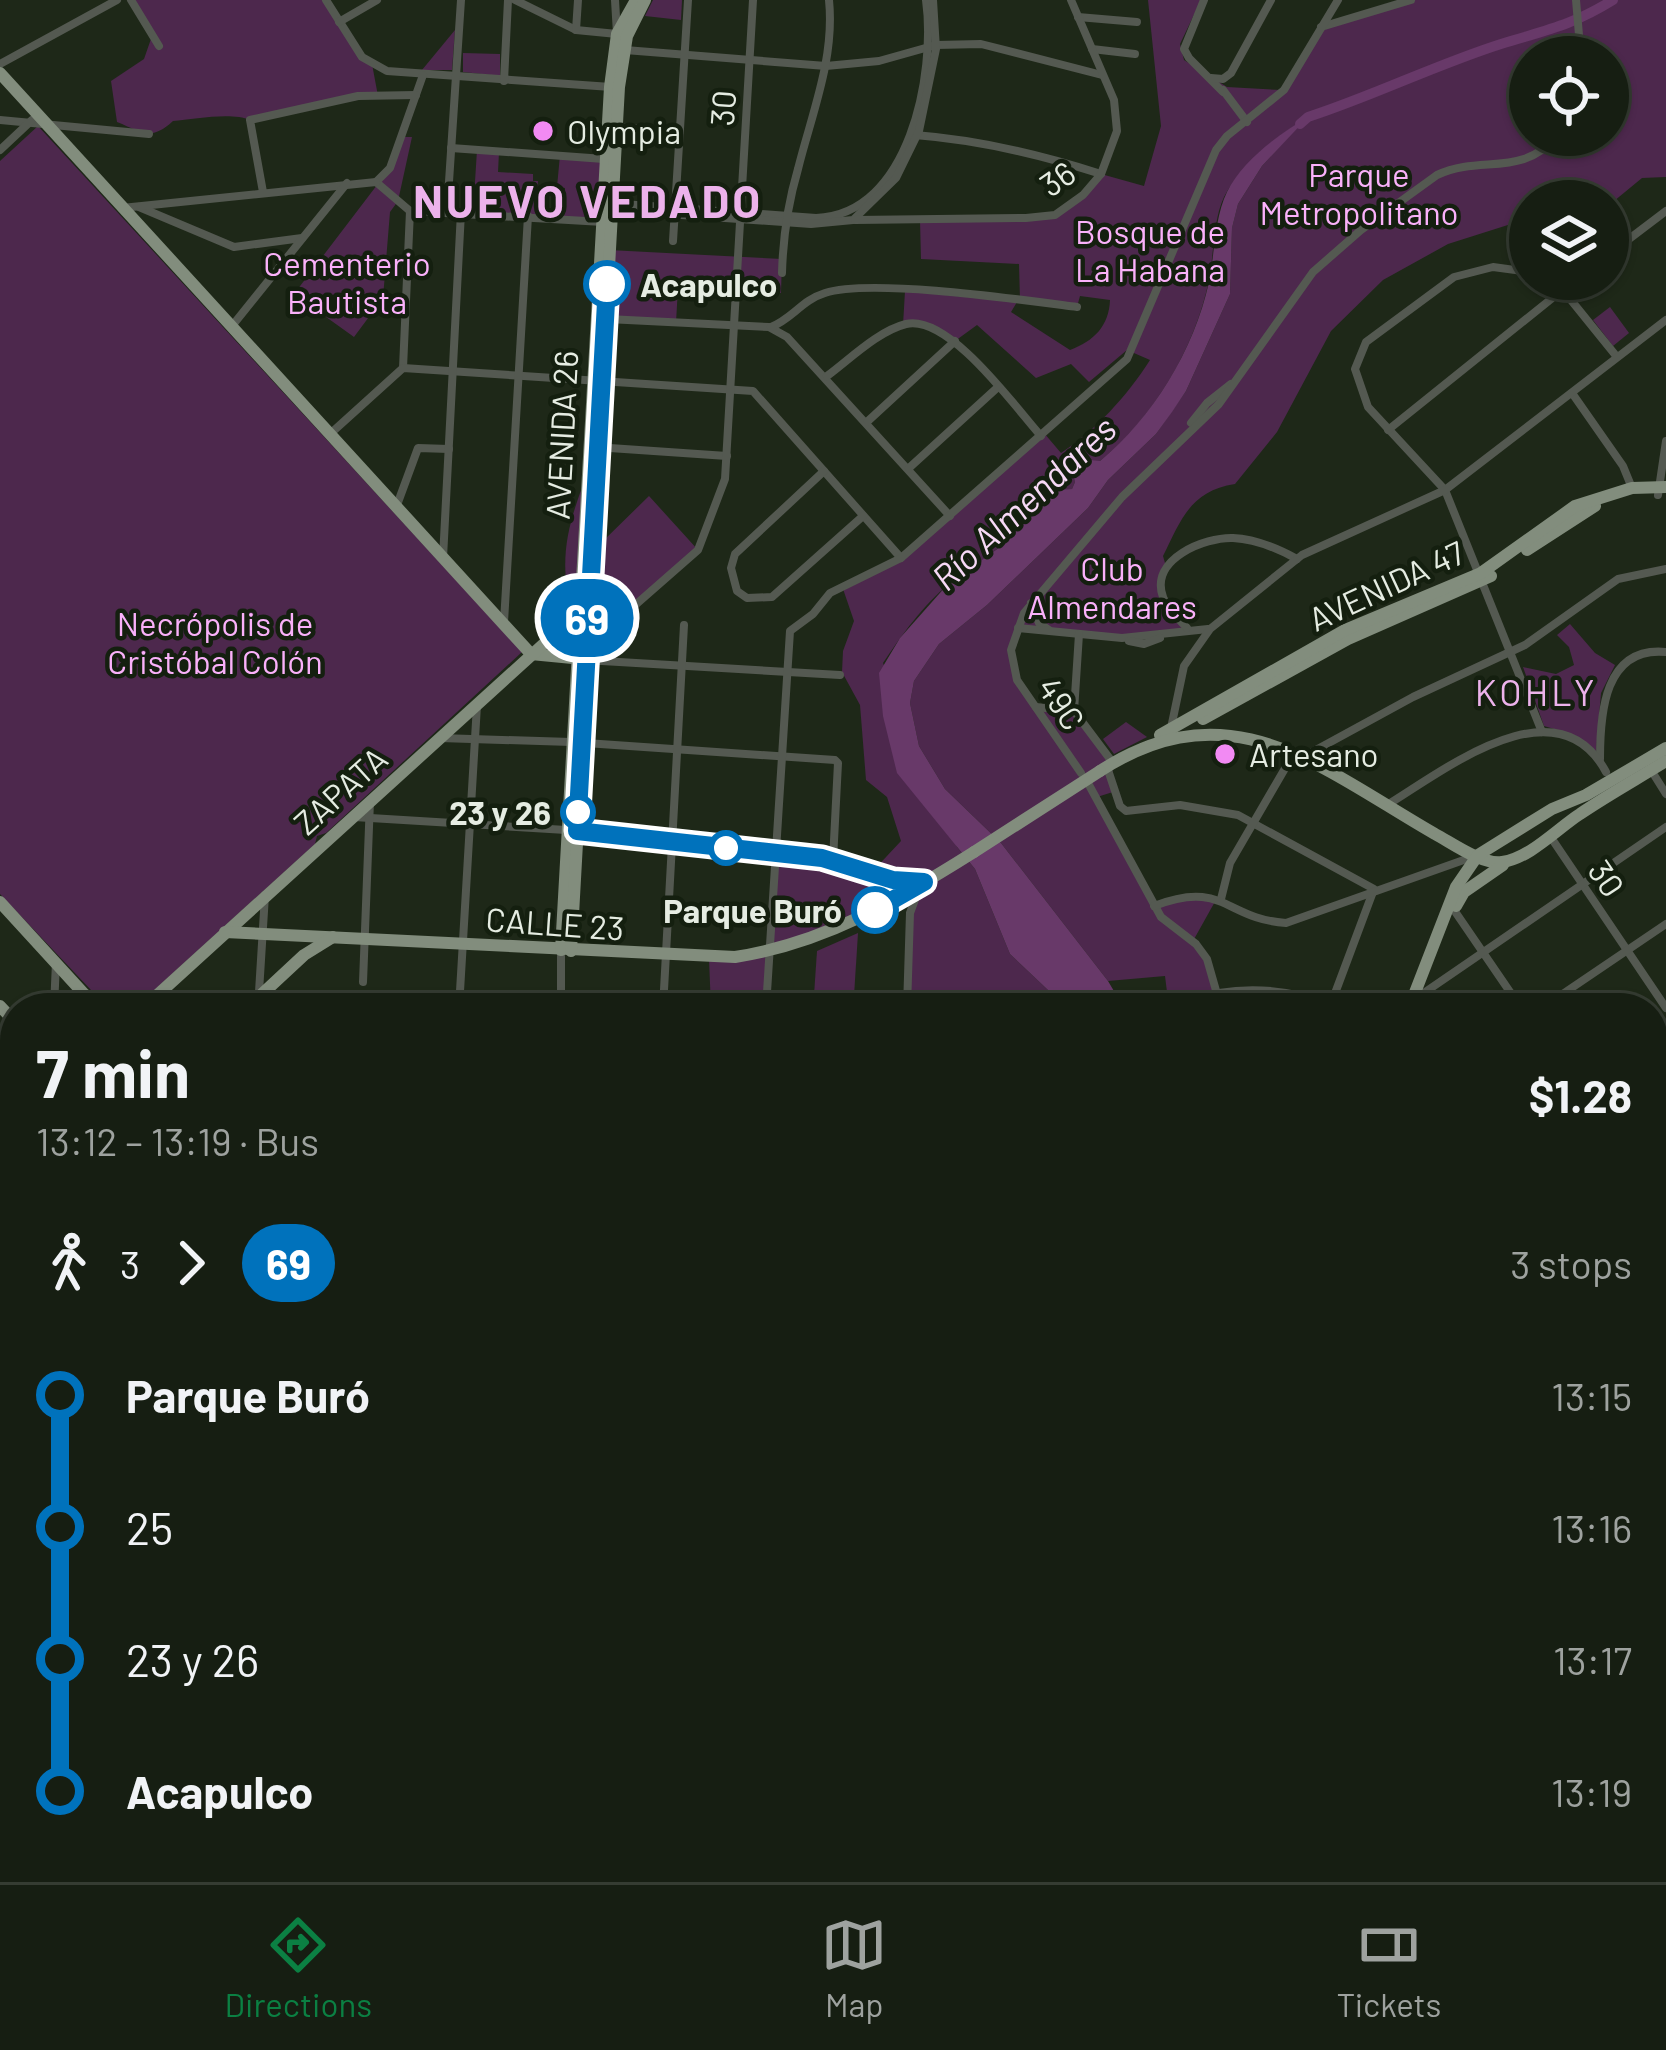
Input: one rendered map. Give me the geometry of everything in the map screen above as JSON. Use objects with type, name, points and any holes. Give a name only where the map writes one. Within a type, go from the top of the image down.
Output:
[{"type":"main road","name":"AVENIDA 26","points":[[606,211],[604,159],[617,34],[636,0]]},
{"type":"main road","name":"AVENIDA 26","points":[[566,951],[565,885],[572,830],[606,211],[616,128],[614,87],[645,0]]},
{"type":"main road","points":[[617,34],[624,50]]},
{"type":"main road","points":[[0,69],[37,119],[531,654],[580,659]]},
{"type":"main road","name":"AVENIDA 47","points":[[1482,577],[1575,506],[1632,488],[1662,491]]},
{"type":"main road","name":"AVENIDA 47","points":[[1171,732],[1386,618],[1482,577],[1581,513],[1662,491]]},
{"type":"main road","name":"AVENIDA 26","points":[[580,659],[586,628],[583,607]]},
{"type":"main road","name":"ZAPATA","points":[[161,993],[583,607]]},
{"type":"main road","name":"AVENIDA 47","points":[[1171,732],[1234,703],[1280,672]]},
{"type":"main road","points":[[1234,703],[1227,720],[1238,735]]},
{"type":"main road","points":[[1171,732],[1238,735],[1298,755],[1454,844],[1488,848],[1508,860]]},
{"type":"main road","name":"CALLE 23","points":[[334,936],[665,956],[724,958],[768,952],[826,935],[887,904],[1171,732]]},
{"type":"main road","points":[[1456,887],[1488,848],[1666,748]]},
{"type":"main road","points":[[1419,993],[1464,892],[1666,761]]},
{"type":"main road","points":[[1523,827],[1537,823],[1549,835]]},
{"type":"main road","points":[[566,951],[573,901],[572,830],[833,860],[893,880],[922,883]]},
{"type":"main road","points":[[1419,993],[1456,887],[1460,862],[1454,844]]},
{"type":"main road","points":[[1488,848],[1493,856],[1508,860]]},
{"type":"main road","points":[[565,885],[573,901]]},
{"type":"main road","name":"ZAPATA","points":[[0,902],[83,993]]},
{"type":"main road","points":[[225,932],[334,936]]},
{"type":"main road","points":[[267,993],[314,948],[334,936]]},
{"type":"street","points":[[0,69],[117,0]]},
{"type":"street","points":[[131,0],[159,46]]},
{"type":"street","points":[[326,0],[362,57],[399,74],[614,87]]},
{"type":"street","points":[[338,22],[377,0]]},
{"type":"street","points":[[447,212],[461,0]]},
{"type":"street","points":[[504,81],[511,0],[538,6],[576,30],[617,34],[615,0]]},
{"type":"street","points":[[576,30],[578,0]]},
{"type":"street","points":[[674,241],[688,0]]},
{"type":"street","name":"30","points":[[586,628],[617,620],[698,550],[725,479],[753,0]]},
{"type":"street","points":[[782,273],[786,219],[826,66],[830,0]]},
{"type":"street","name":"36","points":[[786,219],[820,225],[1055,214],[1083,195],[1101,174],[1112,150],[1118,118],[1071,0]]},
{"type":"street","points":[[1204,0],[1184,49],[1247,122]]},
{"type":"street","points":[[1222,92],[1271,0]]},
{"type":"street","points":[[767,993],[790,631],[830,593],[901,558],[1127,359],[1216,149],[1283,90],[1338,0]]},
{"type":"street","points":[[1321,28],[1412,0]]},
{"type":"street","points":[[1576,0],[1576,36]]},
{"type":"street","points":[[853,220],[893,175],[914,135],[932,45],[929,1]]},
{"type":"street","points":[[1078,16],[1138,22]]},
{"type":"street","points":[[624,50],[826,66],[878,61],[932,45],[981,44],[1102,76]]},
{"type":"street","points":[[1090,49],[1136,54]]},
{"type":"street","points":[[376,182],[390,168],[423,75]]},
{"type":"street","points":[[1208,76],[1227,77]]},
{"type":"street","points":[[263,192],[250,120],[358,96],[416,95]]},
{"type":"street","points":[[12,121],[22,110],[23,99]]},
{"type":"street","points":[[0,150],[37,119]]},
{"type":"street","points":[[0,120],[37,119],[149,134]]},
{"type":"street","points":[[616,128],[680,132]]},
{"type":"street","points":[[914,135],[973,139],[1101,174]]},
{"type":"street","points":[[451,148],[604,159]]},
{"type":"street","points":[[1210,628],[1186,628],[1144,644],[1018,628],[1031,603],[1122,496],[1219,404],[1313,272],[1436,175],[1456,167],[1521,162],[1534,156]]},
{"type":"street","points":[[231,327],[348,182]]},
{"type":"street","points":[[122,208],[376,182],[410,211],[528,216],[675,211],[786,219],[858,211],[871,220]]},
{"type":"street","points":[[138,207],[234,247],[302,238]]},
{"type":"street","points":[[403,368],[410,211]]},
{"type":"street","points":[[1629,239],[1666,211]]},
{"type":"street","points":[[443,558],[461,212]]},
{"type":"street","points":[[503,624],[528,216]]},
{"type":"street","points":[[1509,269],[1493,267],[1454,278],[1366,342],[1355,369],[1362,396],[1445,490],[1542,732]]},
{"type":"street","points":[[770,328],[784,321],[801,302],[836,290],[888,289],[1077,307]]},
{"type":"street","points":[[1388,430],[1548,300]]},
{"type":"street","points":[[1571,300],[1617,358]]},
{"type":"street","points":[[600,320],[770,328],[787,337],[950,516]]},
{"type":"street","points":[[1171,732],[1184,666],[1210,628],[1298,559],[1445,490],[1666,320]]},
{"type":"street","points":[[827,376],[903,325],[927,325],[955,341],[1041,436]]},
{"type":"street","points":[[868,422],[955,341]]},
{"type":"street","points":[[330,434],[403,368],[753,391],[901,558]]},
{"type":"street","points":[[909,468],[998,387]]},
{"type":"street","points":[[1572,393],[1623,466],[1632,488]]},
{"type":"street","points":[[1662,491],[1666,441]]},
{"type":"street","points":[[592,446],[727,456]]},
{"type":"street","points":[[396,507],[418,448],[449,449]]},
{"type":"street","points":[[824,471],[735,554],[731,568],[737,591],[747,598],[772,597],[863,516]]},
{"type":"street","points":[[1186,628],[1164,598],[1162,587],[1174,559],[1185,550],[1233,538],[1271,546],[1298,559]]},
{"type":"street","points":[[1221,899],[1226,870],[1298,755],[1511,653],[1618,579],[1666,569]]},
{"type":"street","points":[[1031,603],[1039,623],[1050,631]]},
{"type":"street","points":[[664,993],[684,625]]},
{"type":"street","name":"49C","points":[[1018,628],[1011,659],[1018,680],[1081,772]]},
{"type":"street","points":[[1079,634],[1074,711],[1107,767],[1126,812],[1198,806],[1252,822],[1374,890]]},
{"type":"street","points":[[1600,760],[1600,715],[1613,676],[1650,651],[1666,652]]},
{"type":"street","points":[[580,659],[840,675]]},
{"type":"street","points":[[461,993],[477,703]]},
{"type":"street","points":[[1036,707],[1074,711]]},
{"type":"street","points":[[1386,806],[1496,741],[1542,732],[1573,740],[1600,760],[1610,777]]},
{"type":"street","points":[[438,738],[680,748],[837,761],[833,860]]},
{"type":"street","points":[[1651,770],[1666,794]]},
{"type":"street","points":[[1089,785],[1154,906],[1202,951],[1219,993]]},
{"type":"street","points":[[364,982],[370,800]]},
{"type":"street","points":[[351,816],[572,830]]},
{"type":"street","points":[[1428,993],[1666,826]]},
{"type":"street","name":"30","points":[[1549,835],[1656,993]]},
{"type":"street","points":[[1154,906],[1186,895],[1221,899],[1258,919],[1286,923],[1488,848]]},
{"type":"street","points":[[907,993],[910,908],[922,883]]},
{"type":"street","points":[[1339,993],[1374,890]]},
{"type":"street","points":[[259,993],[265,894]]},
{"type":"street","points":[[887,904],[898,907],[909,922]]},
{"type":"street","points":[[1454,910],[1511,993]]},
{"type":"street","points":[[1565,993],[1666,924]]},
{"type":"street","points":[[562,993],[566,951]]},
{"type":"street","points":[[55,993],[56,962]]},
{"type":"street","points":[[1228,993],[1266,989],[1282,993]]},
{"type":"green space","points":[[131,0],[326,0],[346,36],[372,64],[378,96],[250,120],[223,116],[173,121],[152,133],[140,132],[117,122],[111,81],[144,59],[152,36]]},
{"type":"green space","points":[[653,0],[682,0],[681,20],[645,16]]},
{"type":"green space","points":[[1148,0],[1201,0],[1180,44],[1184,60],[1227,87],[1281,90],[1321,27],[1412,0],[1666,0],[1666,177],[1642,178],[1629,189],[1629,180],[1509,180],[1509,225],[1448,244],[1383,280],[1331,331],[1277,432],[1235,484],[1207,493],[1182,519],[1163,556],[1167,570],[1162,593],[1187,628],[1154,637],[1019,628],[1014,659],[1036,707],[1074,711],[1112,761],[1113,792],[1097,797],[1154,905],[1178,896],[1217,898],[1193,941],[1202,951],[1216,993],[1167,993],[1165,976],[1108,981],[1001,843],[945,789],[919,746],[910,703],[914,681],[939,644],[1088,508],[1108,480],[1156,434],[1186,391],[1230,294],[1232,228],[1238,204],[1262,166],[1305,119],[1260,153],[1224,197],[1194,331],[1170,379],[1138,424],[1100,461],[1076,461],[1072,489],[1042,503],[1002,545],[940,592],[883,663],[957,847],[975,869],[1010,954],[1051,993],[909,993],[910,913],[922,883],[892,879],[896,898],[768,952],[774,852],[872,872],[901,841],[887,797],[866,780],[860,705],[842,672],[843,651],[854,621],[842,586],[901,558],[1044,433],[1061,453],[1074,444],[1110,411],[1150,360],[1127,350],[1089,382],[1071,364],[1036,378],[977,325],[955,341],[940,330],[903,325],[905,291],[1017,302],[1011,312],[1070,350],[1099,331],[1109,309],[1110,300],[1080,296],[1077,307],[1020,300],[1019,264],[921,259],[920,220],[1055,215],[1101,174],[1144,186],[1161,126]]},
{"type":"green space","points":[[455,30],[452,70],[422,70]]},
{"type":"green space","points":[[463,53],[500,54],[500,76],[463,72]]},
{"type":"green space","name":"Necrópolis de Cristóbal Colón","points":[[38,126],[522,652],[151,993],[91,990],[0,894],[0,161]]},
{"type":"green space","name":"Cementerio Bautista","points":[[401,137],[412,137],[398,201],[390,212],[383,298],[354,337],[294,294],[390,168]]},
{"type":"green space","points":[[477,150],[499,152],[498,172],[533,174],[533,181],[538,181],[536,217],[473,213]]},
{"type":"green space","points":[[560,155],[604,159],[600,221],[562,218],[565,188],[557,187]]},
{"type":"green space","points":[[609,250],[782,259],[781,293],[678,287],[676,323],[606,319]]},
{"type":"green space","points":[[1610,307],[1629,333],[1613,346],[1593,320]]},
{"type":"green space","points":[[586,477],[579,612],[573,617],[566,546]]},
{"type":"green space","points":[[649,496],[698,550],[620,617],[603,601],[588,602],[599,545]]},
{"type":"green space","points":[[1570,624],[1595,653],[1615,665],[1601,693],[1596,752],[1571,734],[1544,726],[1523,667],[1556,674],[1574,665],[1569,647],[1557,635]]},
{"type":"green space","points":[[1126,722],[1147,737],[1114,754],[1103,739]]},
{"type":"green space","points":[[858,933],[854,993],[814,993],[817,951]]},
{"type":"green space","points":[[768,952],[767,993],[710,993],[709,959]]},
{"type":"shaded area","points":[[1308,117],[1262,166],[1238,204],[1232,228],[1230,294],[1186,391],[1156,434],[1108,480],[1088,508],[939,644],[914,681],[910,703],[919,746],[945,789],[1001,843],[1115,993],[1051,993],[1010,954],[975,869],[897,773],[883,716],[879,673],[900,638],[947,585],[1000,547],[1056,490],[1072,489],[1071,465],[1080,459],[1100,461],[1154,403],[1182,357],[1202,307],[1227,192],[1274,140]]},
{"type":"waterway","name":"Río Almendares","points":[[1300,124],[1452,61],[1571,22],[1613,0]]},
{"type":"bus line","name":"69","points":[[607,284],[577,831],[822,858],[893,880],[924,882],[875,910]]},
{"type":"place","name":"Olympia","points":[[543,131]]},
{"type":"place","name":"Acapulco","points":[[607,284]]},
{"type":"place","name":"Artesano","points":[[1225,754]]},
{"type":"place","name":"23 y 26","points":[[578,812]]},
{"type":"place","name":"Parque Buró","points":[[875,910]]},
{"type":"district","name":"NUEVO VEDADO","points":[[588,200]]},
{"type":"district","name":"KOHLY","points":[[1536,691]]},
{"type":"park label","name":"Parque Metropolitano","points":[[1359,193]]},
{"type":"park label","name":"Bosque de La Habana","points":[[1150,250]]},
{"type":"park label","name":"Club Almendares","points":[[1112,587]]}]
